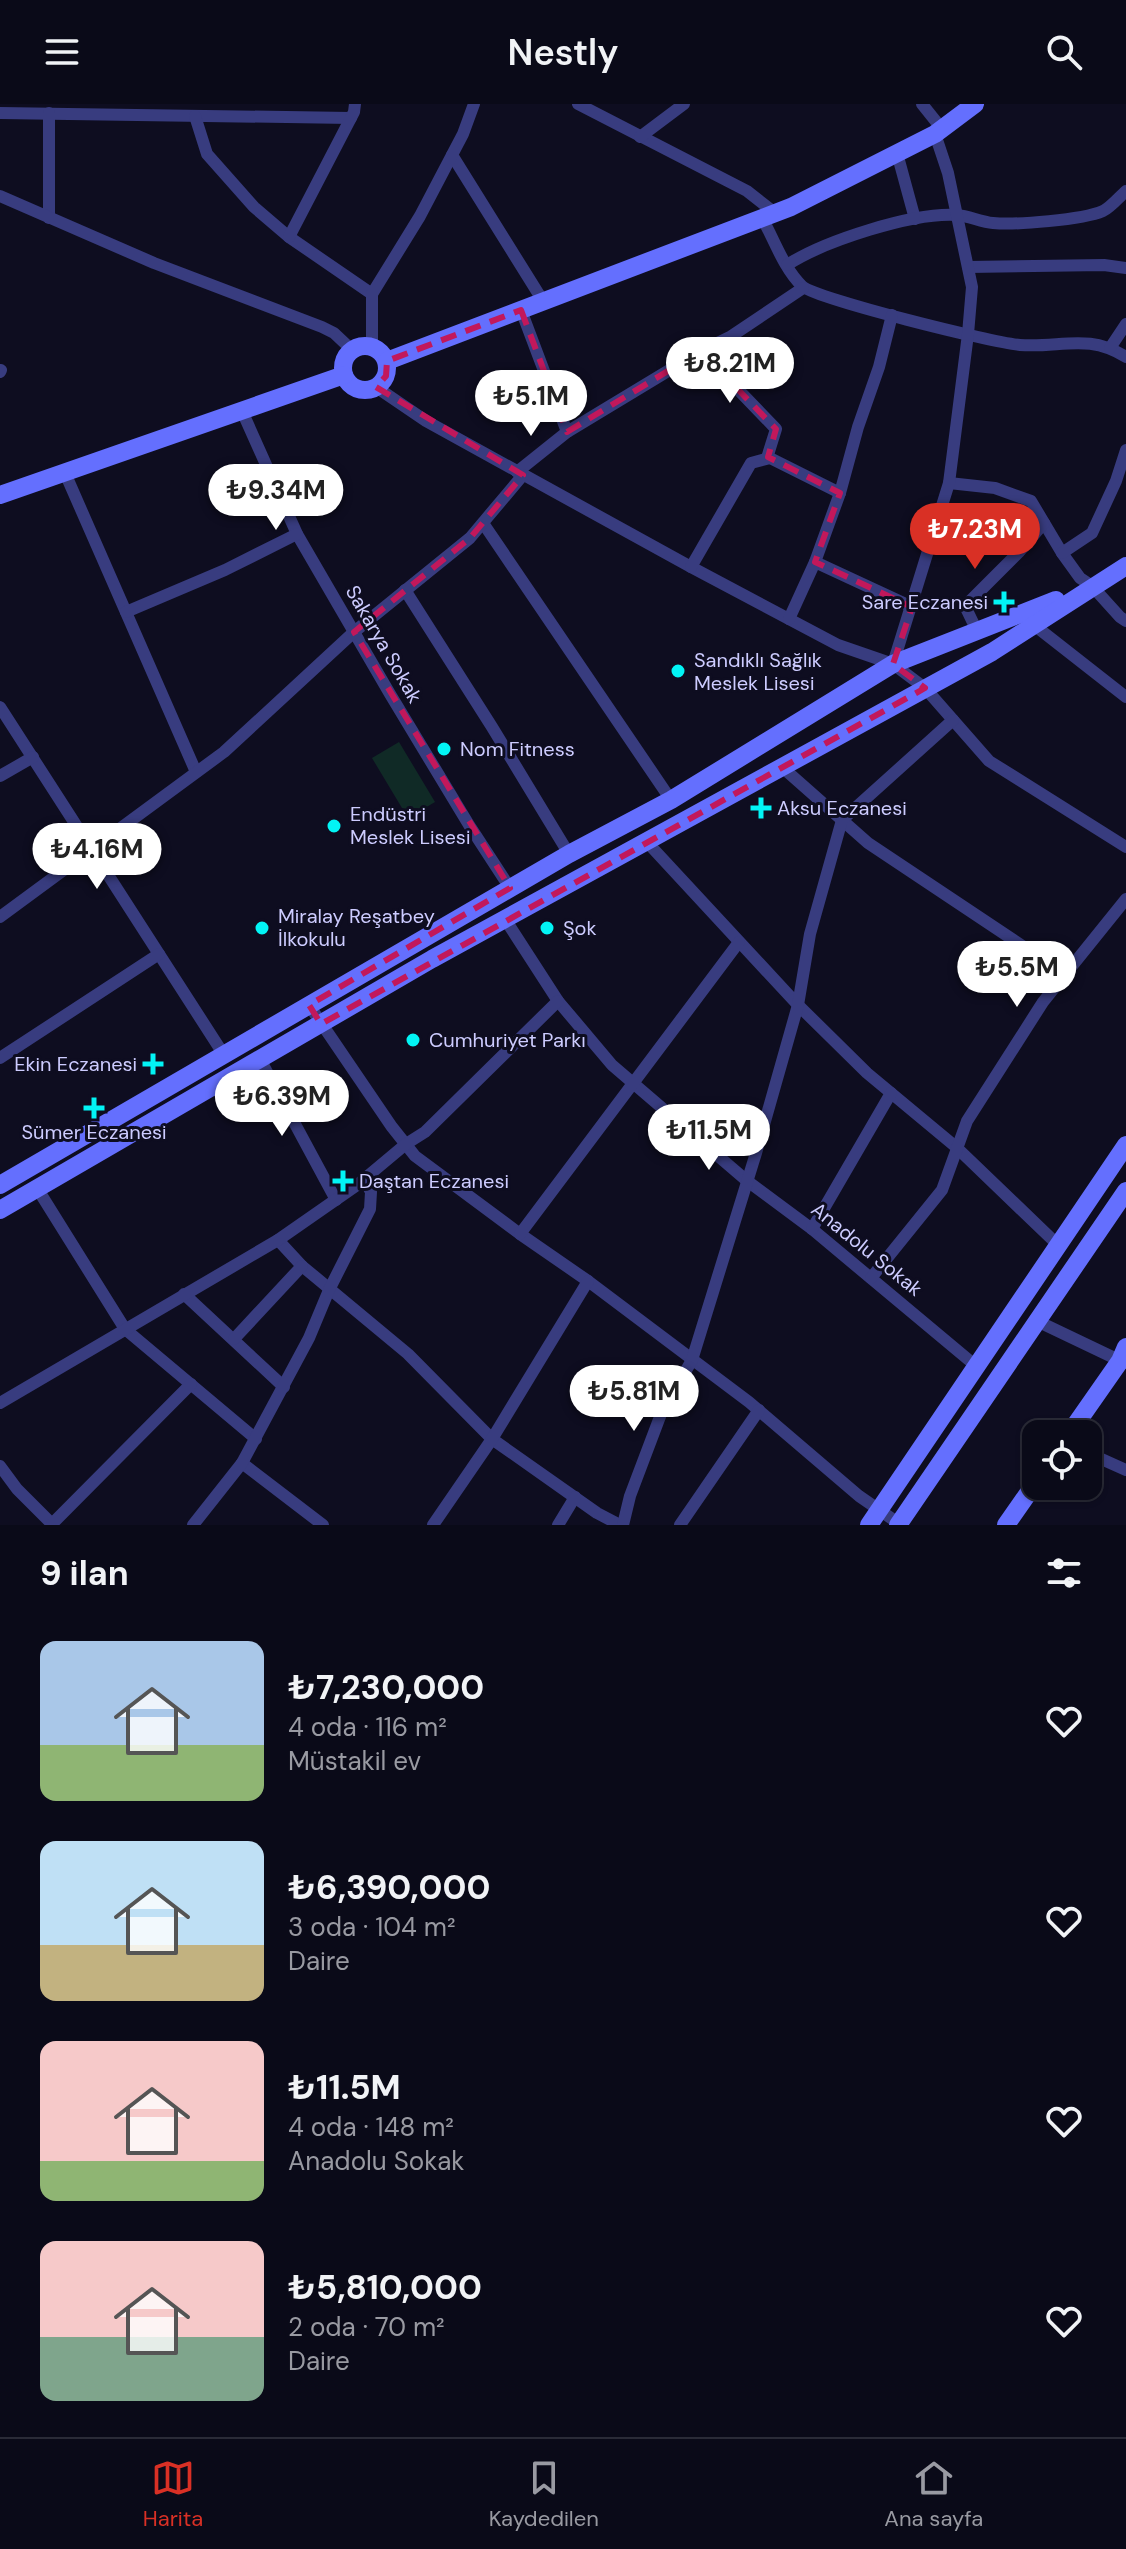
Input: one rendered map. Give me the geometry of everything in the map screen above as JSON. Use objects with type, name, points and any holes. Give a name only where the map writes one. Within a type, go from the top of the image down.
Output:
[{"type":"street","points":[[289,237],[351,118],[355,104]]},
{"type":"street","points":[[372,346],[372,294],[420,216],[474,104]]},
{"type":"street","points":[[578,104],[747,191],[768,215],[787,265],[803,288],[867,309],[1016,345],[1102,344],[1126,357]]},
{"type":"street","points":[[640,137],[684,104]]},
{"type":"street","points":[[893,664],[949,483],[972,287],[938,131],[922,104]]},
{"type":"street","points":[[387,361],[768,215],[897,153],[938,131],[975,104]]},
{"type":"street","points":[[0,113],[351,118]]},
{"type":"street","points":[[49,113],[49,218]]},
{"type":"street","points":[[195,116],[207,154],[254,207],[289,237],[372,294]]},
{"type":"street","points":[[897,153],[915,219]]},
{"type":"street","points":[[452,155],[543,301]]},
{"type":"street","points":[[787,265],[805,254],[872,230],[915,219],[957,215],[992,223],[1058,220],[1104,211],[1126,191]]},
{"type":"street","points":[[0,196],[154,263],[322,327],[334,333],[352,350]]},
{"type":"street","points":[[968,267],[1104,265],[1126,268]]},
{"type":"street","points":[[0,917],[224,752],[354,632],[470,538],[520,474],[567,432],[701,351],[730,337],[803,288]]},
{"type":"street","points":[[521,310],[567,432]]},
{"type":"street","points":[[789,619],[815,562],[840,493],[892,315]]},
{"type":"street","points":[[1110,348],[1126,324]]},
{"type":"street","points":[[372,346],[387,361],[386,376],[376,387],[354,387],[344,375],[344,361],[352,350],[372,346]]},
{"type":"street","points":[[701,351],[776,429],[767,458]]},
{"type":"street","points":[[0,495],[344,375]]},
{"type":"street","points":[[376,387],[426,421],[691,567],[838,645],[893,664],[925,688],[989,761],[1126,847]]},
{"type":"street","name":"Sakarya Sokak","points":[[242,411],[297,534],[461,812],[510,888]]},
{"type":"street","points":[[1062,553],[1092,533],[1116,481],[1126,450]]},
{"type":"street","points":[[691,567],[751,463],[770,458],[840,493]]},
{"type":"street","points":[[65,473],[196,772]]},
{"type":"street","points":[[949,483],[995,488],[1031,501],[1080,578],[1126,621]]},
{"type":"street","points":[[483,523],[671,800]]},
{"type":"street","points":[[977,631],[965,606],[1044,523]]},
{"type":"street","points":[[126,612],[225,570],[297,534]]},
{"type":"street","points":[[815,562],[912,607]]},
{"type":"street","points":[[0,1210],[505,919],[992,652],[1126,566]]},
{"type":"street","points":[[0,1185],[569,854],[671,800],[893,664],[1092,586]]},
{"type":"street","points":[[405,590],[569,854]]},
{"type":"street","points":[[1034,625],[1126,697]]},
{"type":"street","points":[[0,707],[224,1055]]},
{"type":"street","points":[[278,1240],[329,1290],[408,1354],[492,1439],[597,1513],[622,1525],[661,1414],[692,1360],[798,1005],[810,934],[842,820],[953,720]]},
{"type":"street","points":[[0,776],[33,757]]},
{"type":"street","points":[[782,767],[868,843],[1066,975]]},
{"type":"street","points":[[646,841],[798,1005],[867,1073],[956,1147],[1058,1245]]},
{"type":"street","points":[[871,1278],[942,1190],[967,1121],[1043,1002],[1126,899]]},
{"type":"street","name":"Anadolu Sokak","points":[[505,919],[558,1001],[612,1065],[746,1180],[812,1229],[976,1366]]},
{"type":"street","points":[[520,1234],[739,942]]},
{"type":"street","points":[[0,1058],[159,954]]},
{"type":"street","points":[[0,1403],[278,1240],[336,1200],[425,1132],[558,1001]]},
{"type":"street","points":[[309,1005],[415,1156],[759,1410],[859,1496],[874,1518],[900,1524],[1126,1191]]},
{"type":"street","points":[[260,1059],[336,1200]]},
{"type":"street","points":[[812,1229],[891,1093]]},
{"type":"street","points":[[874,1518],[1126,1145]]},
{"type":"street","points":[[193,1525],[242,1463],[309,1338],[329,1290],[370,1209],[371,1192],[364,1179]]},
{"type":"street","points":[[37,1188],[125,1329],[256,1439]]},
{"type":"street","points":[[234,1339],[302,1266]]},
{"type":"street","points":[[433,1525],[492,1439],[588,1281]]},
{"type":"street","points":[[184,1294],[284,1387]]},
{"type":"street","points":[[1037,1321],[1124,1357],[1079,1420]]},
{"type":"street","points":[[0,1466],[17,1489],[52,1524],[191,1384]]},
{"type":"street","points":[[680,1525],[759,1410]]},
{"type":"street","points":[[1102,1459],[1126,1470]]},
{"type":"street","points":[[242,1463],[323,1525]]},
{"type":"street","points":[[558,1525],[575,1497]]},
{"type":"street","points":[[1006,1525],[1023,1500]]},
{"type":"highlighted area","points":[[521,310],[567,432],[701,351],[776,429],[768,457],[840,493],[815,562],[912,607],[893,664],[925,688],[321,1024],[309,1005],[510,888],[354,632],[470,538],[523,475],[376,387],[386,376],[387,361]]},
{"type":"green space","points":[[399,742],[435,802],[408,818],[372,758]]},
{"type":"place","name":"Sare Eczanesi","points":[[1004,602]]},
{"type":"place","name":"Sandıklı Sağlık Meslek Lisesi","points":[[678,671]]},
{"type":"place","name":"Nom Fitness","points":[[444,749]]},
{"type":"place","name":"Aksu Eczanesi","points":[[761,808]]},
{"type":"place","name":"Endüstri Meslek Lisesi","points":[[334,826]]},
{"type":"place","name":"Miralay Reşatbey İlkokulu","points":[[262,928]]},
{"type":"place","name":"Şok","points":[[547,928]]},
{"type":"place","name":"Cumhuriyet Parkı","points":[[413,1040]]},
{"type":"place","name":"Ekin Eczanesi","points":[[153,1064]]},
{"type":"place","name":"Sümer Eczanesi","points":[[94,1108]]},
{"type":"place","name":"Daştan Eczanesi","points":[[343,1181]]}]
